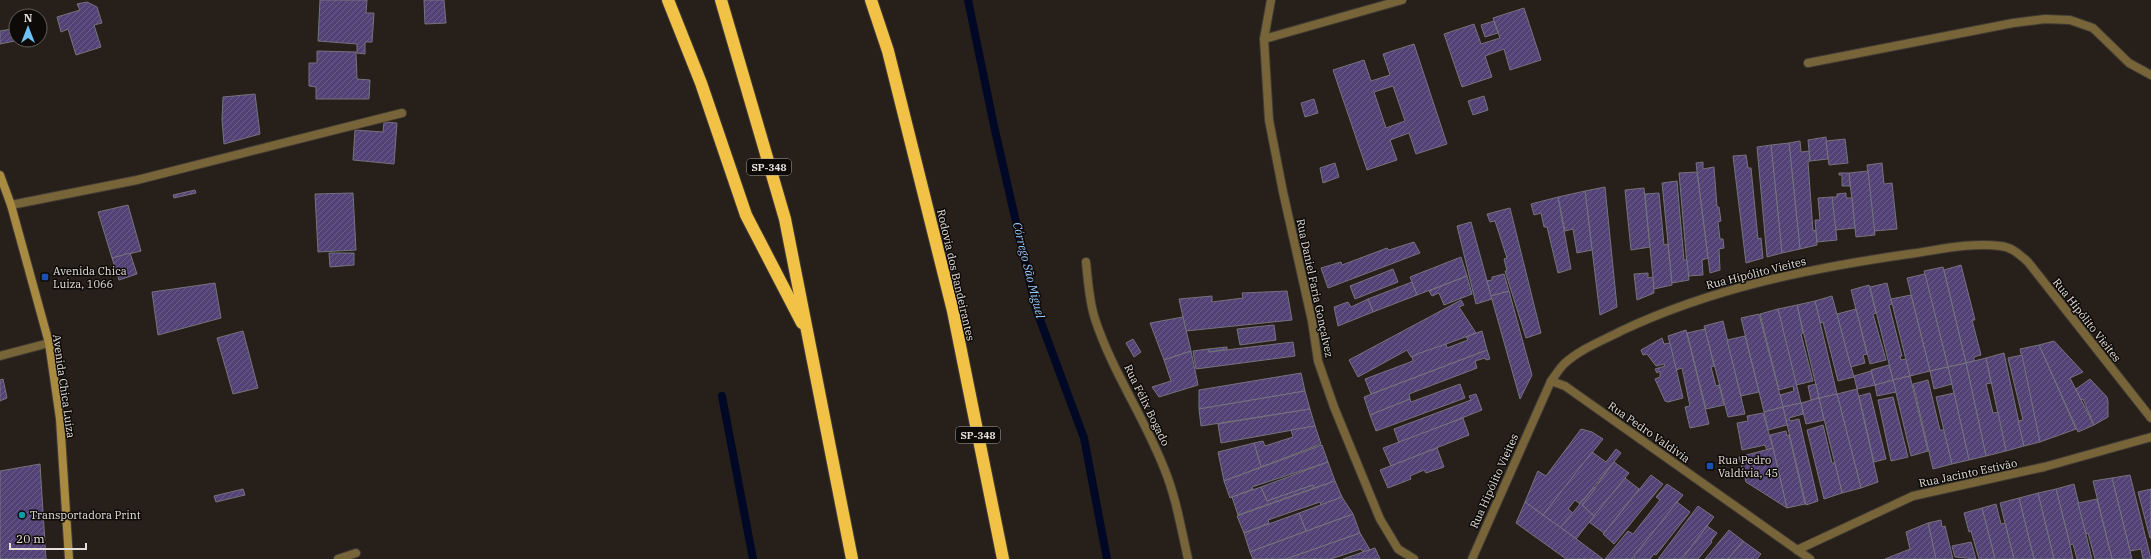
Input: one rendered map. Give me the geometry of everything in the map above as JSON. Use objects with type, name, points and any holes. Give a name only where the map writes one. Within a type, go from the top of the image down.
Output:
[{"type":"highway","points":[[668,0],[701,83],[746,215],[808,335]]},
{"type":"highway","name":"SP-348","points":[[721,0],[785,219],[852,559]]},
{"type":"highway","name":"Rodovia dos Bandeirantes","points":[[870,0],[888,51],[953,311],[1003,559]]},
{"type":"main road","name":"Avenida Chica Luiza","points":[[0,175],[11,205],[49,343],[60,419],[69,559]]},
{"type":"street","name":"Rua Daniel Faria Gonçalvez","points":[[1271,0],[1264,39],[1269,120],[1282,192],[1312,321],[1318,361],[1334,407],[1380,519],[1398,549],[1414,559]]},
{"type":"street","points":[[1264,39],[1402,0]]},
{"type":"street","points":[[1808,63],[2045,19],[2070,20],[2093,28],[2129,63],[2151,75]]},
{"type":"street","points":[[11,205],[137,180],[402,113]]},
{"type":"street","name":"Rua Hipólito Vieites","points":[[1472,559],[1551,382],[1563,365],[1587,348],[1646,320],[1711,296],[1786,275],[1935,250],[1973,246],[2000,246],[2013,249],[2028,262],[2151,418]]},
{"type":"street","name":"Rua Félix Bogado","points":[[1086,262],[1095,317],[1124,387],[1148,431],[1165,469],[1177,505],[1188,559]]},
{"type":"street","points":[[0,356],[49,343]]},
{"type":"street","name":"Rua Pedro Valdivia","points":[[1551,382],[1565,386],[1810,559]]},
{"type":"street","name":"Rua Jacinto Estivão","points":[[1797,550],[1913,496],[2044,467],[2151,437]]},
{"type":"street","points":[[338,559],[356,553]]},
{"type":"building","points":[[320,0],[367,0],[366,13],[374,13],[372,42],[365,42],[365,54],[357,53],[357,44],[318,41]]},
{"type":"building","points":[[424,0],[444,0],[446,23],[425,24]]},
{"type":"building","points":[[87,2],[97,7],[102,23],[94,25],[101,47],[76,55],[68,29],[61,32],[57,17],[80,10],[77,4]]},
{"type":"building","points":[[1524,8],[1541,60],[1510,70],[1504,49],[1485,56],[1492,77],[1462,87],[1444,34],[1474,24],[1481,44],[1500,38],[1493,18]]},
{"type":"building","points":[[1494,21],[1498,33],[1485,37],[1481,25]]},
{"type":"building","points":[[8,30],[8,42],[0,44],[0,31]]},
{"type":"building","points":[[1414,44],[1447,144],[1416,154],[1409,133],[1390,140],[1397,160],[1367,170],[1333,70],[1364,60],[1371,81],[1390,75],[1383,54]],"holes":[[[1393,86],[1405,121],[1386,128],[1374,92]]]},
{"type":"building","points":[[317,51],[356,52],[357,79],[370,80],[369,99],[316,99],[316,87],[309,86],[309,63],[317,63]]},
{"type":"building","points":[[255,94],[260,134],[224,144],[222,120],[223,97]]},
{"type":"building","points":[[1484,96],[1488,110],[1473,115],[1468,101]]},
{"type":"building","points":[[1314,99],[1318,113],[1305,117],[1301,103]]},
{"type":"building","points":[[384,122],[397,123],[394,164],[353,160],[355,130],[383,132]]},
{"type":"building","points":[[1826,137],[1828,159],[1810,161],[1808,140]]},
{"type":"building","points":[[1845,139],[1848,163],[1829,165],[1826,141]]},
{"type":"building","points":[[1800,141],[1801,152],[1809,151],[1810,161],[1808,162],[1813,231],[1816,230],[1817,245],[1800,249],[1789,143]]},
{"type":"building","points":[[1789,143],[1800,249],[1782,253],[1771,145]]},
{"type":"building","points":[[1771,145],[1782,253],[1767,257],[1757,147]]},
{"type":"building","points":[[1746,155],[1748,168],[1751,168],[1758,239],[1761,238],[1763,258],[1746,263],[1733,156]]},
{"type":"building","points":[[1703,162],[1703,169],[1714,167],[1717,207],[1719,207],[1721,221],[1718,222],[1720,239],[1723,239],[1724,248],[1719,249],[1720,270],[1710,273],[1696,163]]},
{"type":"building","points":[[1335,163],[1339,177],[1323,183],[1320,168]]},
{"type":"building","points":[[1882,163],[1884,184],[1892,183],[1897,229],[1874,231],[1867,165]]},
{"type":"building","points":[[1868,171],[1875,235],[1856,237],[1849,173]]},
{"type":"building","points":[[1697,172],[1708,258],[1702,260],[1703,275],[1688,276],[1679,173]]},
{"type":"building","points":[[1839,173],[1849,173],[1850,186],[1842,186],[1842,175],[1839,175]]},
{"type":"building","points":[[1677,181],[1684,260],[1687,260],[1689,280],[1672,283],[1662,183]]},
{"type":"building","points":[[1605,187],[1617,307],[1600,315],[1585,191]]},
{"type":"building","points":[[1644,188],[1650,247],[1631,250],[1625,190]]},
{"type":"building","points":[[195,190],[196,193],[174,198],[173,195]]},
{"type":"building","points":[[1585,191],[1592,250],[1577,253],[1573,229],[1565,231],[1558,197]]},
{"type":"building","points":[[353,193],[356,250],[318,252],[315,194]]},
{"type":"building","points":[[1659,193],[1664,245],[1668,244],[1672,285],[1654,289],[1645,194]]},
{"type":"building","points":[[1846,193],[1846,198],[1852,198],[1855,228],[1835,230],[1832,197],[1837,197],[1837,194]]},
{"type":"building","points":[[1558,197],[1571,269],[1558,273],[1547,227],[1544,227],[1541,213],[1534,215],[1531,204]]},
{"type":"building","points":[[1832,197],[1837,240],[1817,242],[1815,220],[1820,220],[1818,198]]},
{"type":"building","points":[[128,205],[141,251],[112,258],[98,212]]},
{"type":"building","points":[[1510,208],[1541,333],[1526,338],[1505,271],[1507,271],[1504,259],[1507,258],[1495,221],[1490,222],[1487,214]]},
{"type":"building","points":[[1471,222],[1492,299],[1476,304],[1457,226]]},
{"type":"building","points":[[1414,242],[1420,253],[1328,288],[1321,268],[1341,262],[1342,265],[1387,248],[1389,250]]},
{"type":"building","points":[[130,253],[137,274],[119,280],[112,258]]},
{"type":"building","points":[[329,253],[354,253],[354,265],[330,267]]},
{"type":"building","points":[[1461,257],[1467,276],[1417,295],[1410,277]]},
{"type":"building","points":[[1961,265],[1975,320],[1972,320],[1981,355],[1974,357],[1974,361],[1966,363],[1944,270]]},
{"type":"building","points":[[1943,267],[1966,363],[1948,367],[1924,271]]},
{"type":"building","points":[[1393,269],[1398,282],[1355,299],[1350,286]]},
{"type":"building","points":[[1648,273],[1648,278],[1653,277],[1654,293],[1637,300],[1634,274]]},
{"type":"building","points":[[1504,274],[1509,291],[1491,296],[1487,281],[1492,280],[1492,277]]},
{"type":"building","points":[[1925,274],[1948,367],[1930,371],[1907,278]]},
{"type":"building","points":[[1467,276],[1472,294],[1444,305],[1439,293],[1432,296],[1429,291]]},
{"type":"building","points":[[1412,282],[1417,295],[1373,312],[1368,299]]},
{"type":"building","points":[[215,283],[221,318],[158,335],[152,292]]},
{"type":"building","points":[[1887,283],[1892,304],[1889,305],[1902,356],[1900,356],[1901,360],[1906,359],[1910,376],[1893,380],[1870,287]]},
{"type":"building","points":[[1869,285],[1876,313],[1873,314],[1886,360],[1870,364],[1851,290]]},
{"type":"building","points":[[1287,291],[1292,320],[1186,331],[1179,299],[1212,296],[1212,302],[1243,298],[1242,293]]},
{"type":"building","points":[[1509,291],[1532,375],[1520,399],[1491,296]]},
{"type":"building","points":[[1911,295],[1930,371],[1910,376],[1891,299]]},
{"type":"building","points":[[1832,296],[1854,377],[1838,381],[1823,322],[1820,323],[1815,301]]},
{"type":"building","points":[[1368,299],[1373,312],[1338,326],[1334,307],[1348,302],[1351,307]]},
{"type":"building","points":[[1461,300],[1464,305],[1459,307],[1476,333],[1411,357],[1407,350],[1358,377],[1349,360]]},
{"type":"building","points":[[1815,301],[1837,394],[1819,398],[1797,305]]},
{"type":"building","points":[[1797,305],[1803,333],[1801,334],[1813,381],[1796,385],[1778,309]]},
{"type":"building","points":[[1778,309],[1801,403],[1783,407],[1780,395],[1794,391],[1793,386],[1779,390],[1760,314]]},
{"type":"building","points":[[1856,309],[1867,354],[1863,355],[1865,363],[1851,367],[1837,314]]},
{"type":"building","points":[[1759,314],[1783,407],[1764,412],[1741,318]]},
{"type":"building","points":[[1183,317],[1191,351],[1164,360],[1150,323]]},
{"type":"building","points":[[1723,321],[1745,414],[1728,417],[1704,326]]},
{"type":"building","points":[[1274,325],[1276,340],[1240,345],[1237,329]]},
{"type":"building","points":[[1705,329],[1714,366],[1711,367],[1716,386],[1719,385],[1724,405],[1706,409],[1687,333]]},
{"type":"building","points":[[1686,330],[1709,424],[1690,428],[1685,407],[1690,406],[1682,368],[1676,370],[1668,336]]},
{"type":"building","points":[[243,331],[258,388],[233,394],[217,338]]},
{"type":"building","points":[[1482,331],[1487,350],[1371,394],[1365,379],[1413,361],[1412,357],[1420,353],[1446,344],[1447,348],[1468,340],[1466,337]]},
{"type":"building","points":[[1745,336],[1759,392],[1741,396],[1727,340]]},
{"type":"building","points":[[1662,338],[1664,344],[1670,343],[1683,398],[1668,402],[1665,401],[1655,379],[1660,377],[1660,371],[1657,373],[1655,369],[1665,366],[1664,364],[1656,366],[1647,354],[1643,355],[1641,350]]},
{"type":"building","points":[[1133,339],[1141,352],[1134,357],[1126,343]]},
{"type":"building","points":[[2054,341],[2083,372],[2070,378],[2094,425],[2078,432],[2039,345]]},
{"type":"building","points":[[1293,342],[1295,356],[1196,369],[1193,351],[1208,349],[1209,352]]},
{"type":"building","points":[[2039,345],[2076,429],[2040,442],[2020,349]]},
{"type":"building","points":[[1227,347],[1227,349],[1209,352],[1208,349]]},
{"type":"building","points":[[1487,350],[1490,359],[1486,360],[1485,358],[1475,361],[1477,368],[1409,394],[1410,399],[1370,415],[1364,397]]},
{"type":"building","points":[[1191,351],[1198,385],[1159,397],[1152,387],[1171,381],[1164,360]]},
{"type":"building","points":[[2004,353],[2024,446],[2006,451],[1986,358]]},
{"type":"building","points":[[2022,355],[2040,442],[2024,446],[2018,421],[2023,420],[2008,358]]},
{"type":"building","points":[[1986,358],[1991,383],[1986,384],[1993,413],[1998,412],[2006,451],[1986,456],[1966,363]]},
{"type":"building","points":[[1966,363],[1986,456],[1969,460],[1948,367]]},
{"type":"building","points":[[1889,365],[1893,380],[1875,385],[1871,370]]},
{"type":"building","points":[[1948,367],[1952,384],[1934,389],[1930,371]]},
{"type":"building","points":[[1871,371],[1875,385],[1857,389],[1854,376]]},
{"type":"building","points":[[1301,373],[1305,391],[1199,409],[1199,390]]},
{"type":"building","points":[[1910,376],[1928,451],[1911,456],[1893,380]]},
{"type":"building","points":[[3,379],[7,398],[0,401],[0,380]]},
{"type":"building","points":[[2090,379],[2107,397],[2108,402],[2108,417],[2094,425],[2083,399],[2081,400],[2076,389]]},
{"type":"building","points":[[1893,380],[1896,392],[1877,396],[1875,385]]},
{"type":"building","points":[[1928,380],[1940,430],[1944,430],[1952,464],[1933,469],[1913,384]]},
{"type":"building","points":[[1460,384],[1465,398],[1376,431],[1370,415],[1410,399],[1411,402]]},
{"type":"building","points":[[1816,384],[1819,398],[1811,400],[1808,386]]},
{"type":"building","points":[[1857,389],[1878,482],[1861,488],[1837,394]]},
{"type":"building","points":[[1305,391],[1310,409],[1201,426],[1199,409]]},
{"type":"building","points":[[1870,393],[1886,459],[1874,462],[1859,396]]},
{"type":"building","points":[[1954,393],[1969,460],[1952,464],[1936,397]]},
{"type":"building","points":[[1476,394],[1482,410],[1399,443],[1394,429],[1471,400],[1469,396]]},
{"type":"building","points":[[1837,394],[1861,488],[1842,493],[1819,398]]},
{"type":"building","points":[[1893,397],[1908,457],[1891,461],[1878,400]]},
{"type":"building","points":[[1819,398],[1824,420],[1806,424],[1801,403]]},
{"type":"building","points":[[1801,403],[1803,414],[1789,418],[1790,421],[1799,419],[1818,501],[1806,505],[1783,407]]},
{"type":"building","points":[[1783,407],[1787,425],[1768,430],[1764,412]]},
{"type":"building","points":[[1310,409],[1315,426],[1221,443],[1218,424]]},
{"type":"building","points":[[1763,413],[1773,448],[1767,450],[1765,445],[1742,450],[1737,423],[1748,421],[1747,416]]},
{"type":"building","points":[[1463,418],[1469,435],[1391,466],[1383,448]]},
{"type":"building","points":[[1823,425],[1832,463],[1835,463],[1842,493],[1824,499],[1807,430]]},
{"type":"building","points":[[1315,426],[1321,444],[1261,467],[1254,443],[1263,441],[1265,446],[1293,437],[1291,430]]},
{"type":"building","points":[[1581,429],[1592,432],[1603,439],[1543,515],[1525,502],[1537,473],[1538,471],[1546,476]]},
{"type":"building","points":[[1786,431],[1787,436],[1789,435],[1805,504],[1787,508],[1770,435]]},
{"type":"building","points":[[1254,443],[1261,467],[1224,481],[1218,452]]},
{"type":"building","points":[[1322,445],[1328,462],[1252,487],[1253,489],[1230,498],[1224,481]]},
{"type":"building","points":[[1437,448],[1444,467],[1426,473],[1424,470],[1410,476],[1411,479],[1388,488],[1380,470]]},
{"type":"building","points":[[1773,448],[1787,508],[1746,482],[1739,457]]},
{"type":"building","points":[[1616,449],[1621,453],[1580,504],[1575,500],[1568,509],[1573,513],[1560,528],[1543,515],[1592,452],[1606,462]]},
{"type":"building","points":[[1328,462],[1335,481],[1314,488],[1313,485],[1267,501],[1261,487]]},
{"type":"building","points":[[1614,462],[1629,473],[1594,516],[1582,505]]},
{"type":"building","name":"Transportadora Print","points":[[40,464],[46,559],[0,559],[0,471]]},
{"type":"building","points":[[1651,475],[1663,484],[1614,544],[1603,534]]},
{"type":"building","points":[[2130,475],[2151,559],[2143,559],[2141,549],[2130,551],[2112,478]]},
{"type":"building","points":[[1625,478],[1639,489],[1604,533],[1589,522]]},
{"type":"building","points":[[2112,478],[2132,559],[2112,559],[2093,481]]},
{"type":"building","points":[[1335,481],[1342,497],[1321,505],[1320,502],[1268,520],[1269,523],[1244,533],[1237,516]]},
{"type":"building","points":[[1667,484],[1683,495],[1632,559],[1605,559],[1628,531],[1633,534],[1660,500],[1656,497]]},
{"type":"building","points":[[2074,484],[2092,559],[2077,559],[2073,544],[2070,545],[2056,489]]},
{"type":"building","points":[[1313,485],[1314,488],[1238,515],[1232,497],[1261,487],[1267,501]]},
{"type":"building","points":[[1594,487],[1595,489],[1582,505],[1594,516],[1576,539],[1560,528]]},
{"type":"building","points":[[243,489],[245,495],[216,502],[214,496]]},
{"type":"building","points":[[2056,489],[2073,559],[2054,559],[2038,493]]},
{"type":"building","points":[[2151,489],[2151,538],[2150,538],[2138,492]]},
{"type":"building","points":[[2038,493],[2054,559],[2034,559],[2019,498]]},
{"type":"building","points":[[1342,497],[1353,514],[1306,531],[1299,513]]},
{"type":"building","points":[[2019,498],[2034,559],[2014,559],[2000,503]]},
{"type":"building","points":[[2097,499],[2112,559],[2095,559],[2088,533],[2086,534],[2078,503]]},
{"type":"building","points":[[1525,502],[1603,559],[1566,559],[1516,523]]},
{"type":"building","points":[[1677,502],[1690,512],[1656,555],[1654,554],[1650,559],[1634,559],[1634,556]]},
{"type":"building","points":[[1996,504],[2001,524],[2005,523],[2014,559],[1995,559],[1982,508]]},
{"type":"building","points":[[1698,506],[1714,517],[1682,559],[1658,559]]},
{"type":"building","points":[[1982,508],[1995,559],[1979,559],[1964,513]]},
{"type":"building","points":[[1299,513],[1306,531],[1250,552],[1244,533]]},
{"type":"building","points":[[1353,514],[1360,533],[1286,559],[1253,559],[1250,552]]},
{"type":"building","points":[[1941,520],[1942,527],[1945,526],[1953,559],[1936,559],[1928,523]]},
{"type":"building","points":[[1928,523],[1936,559],[1885,559],[1910,549],[1906,532]]},
{"type":"building","points":[[1707,526],[1717,533],[1711,541],[1712,542],[1698,559],[1682,559]]},
{"type":"building","points":[[1729,530],[1743,541],[1728,559],[1705,559]]},
{"type":"building","points":[[1360,533],[1370,550],[1363,552],[1361,549],[1331,559],[1286,559]]},
{"type":"building","points":[[1743,541],[1761,554],[1757,559],[1728,559]]},
{"type":"building","points":[[1971,542],[1976,559],[1955,557],[1952,546]]},
{"type":"building","points":[[1375,548],[1380,559],[1343,559],[1363,552]]},
{"type":"waterway","name":"Córrego São Miguel","points":[[968,0],[994,126],[1036,309],[1084,438],[1107,559]]},
{"type":"waterway","points":[[722,396],[753,559]]},
{"type":"place","name":"Avenida Chica Luiza, 1066","points":[[45,277]]},
{"type":"place","name":"Rua Pedro Valdívia, 45","points":[[1710,466]]},
{"type":"place","name":"Transportadora Print","points":[[22,515]]}]
